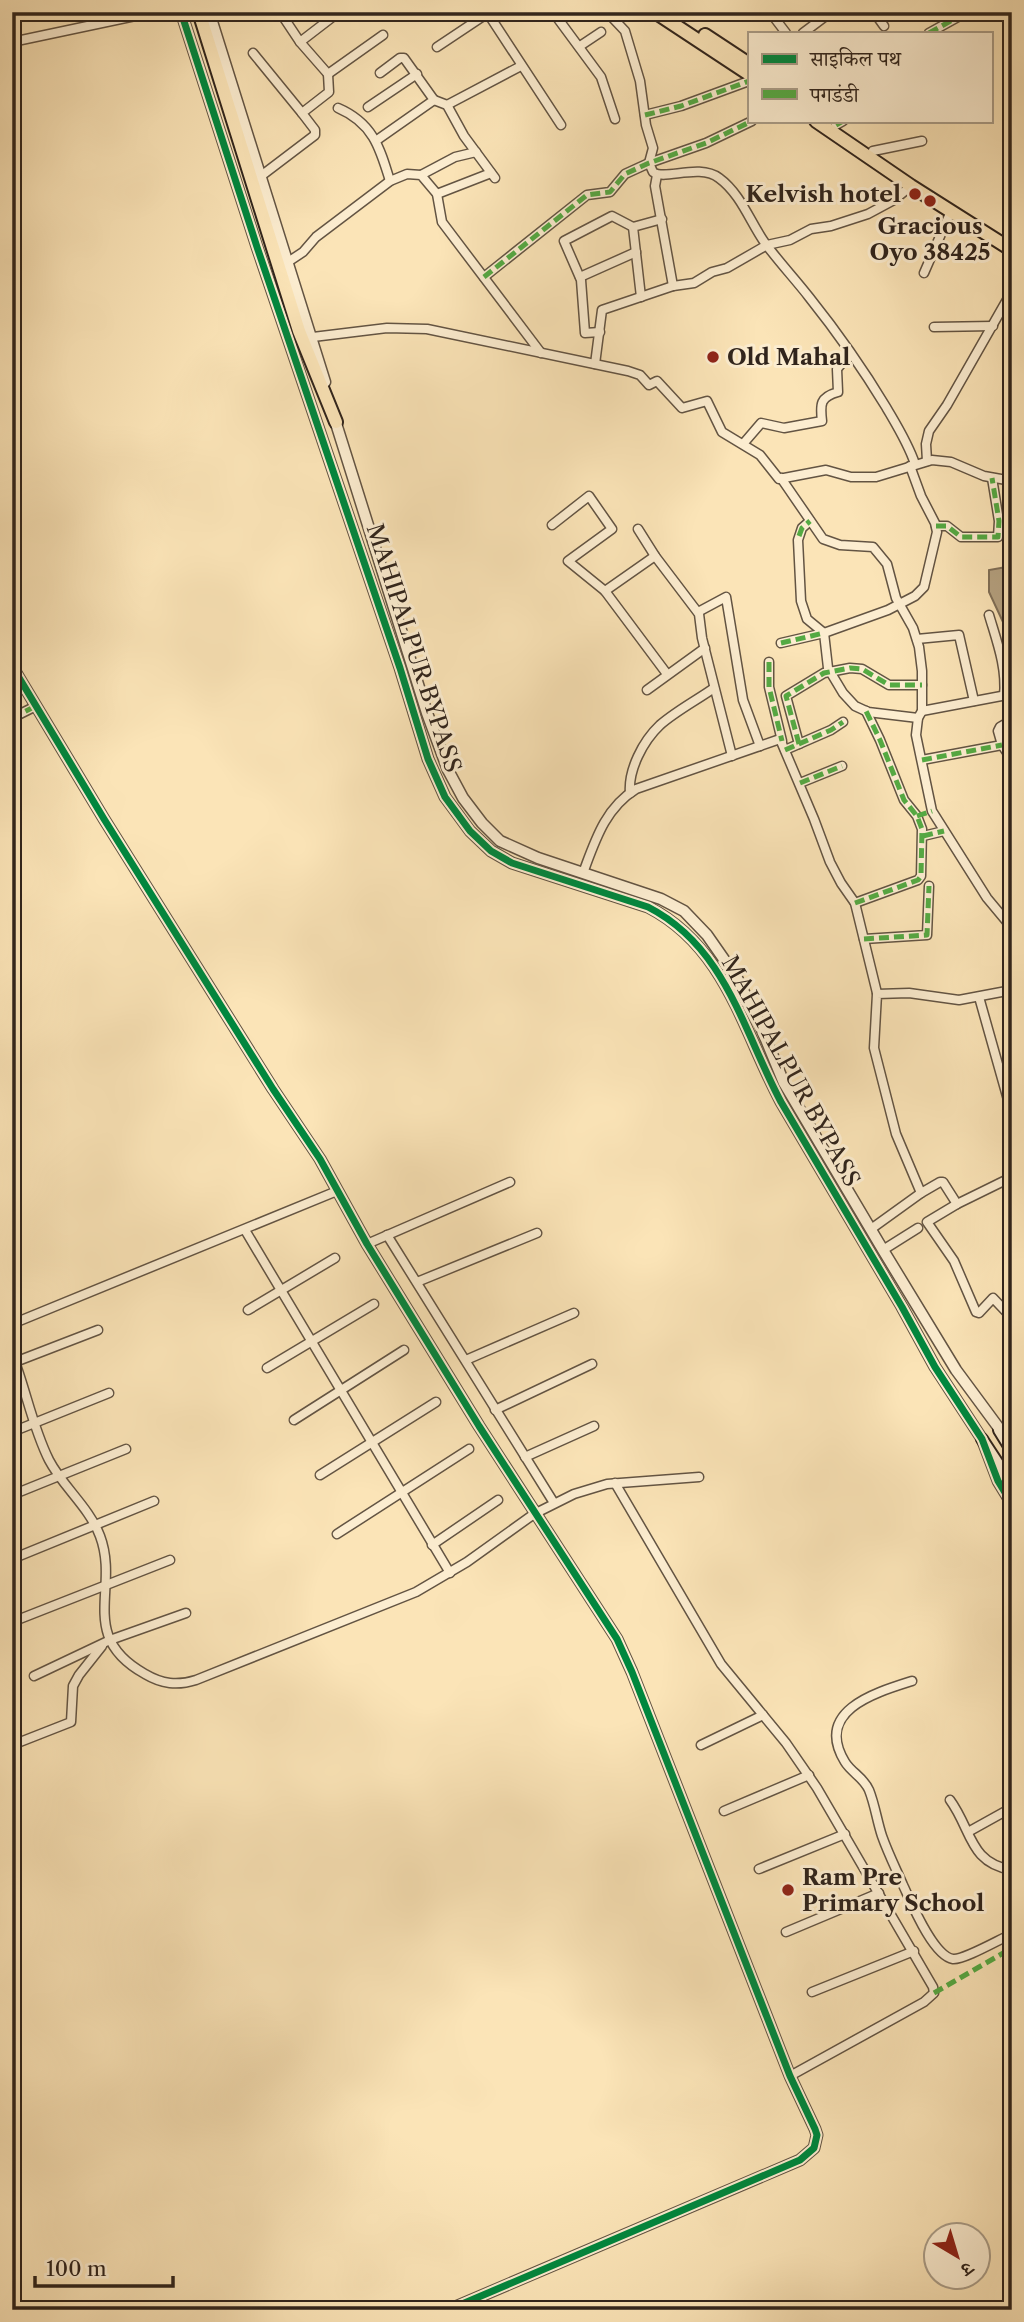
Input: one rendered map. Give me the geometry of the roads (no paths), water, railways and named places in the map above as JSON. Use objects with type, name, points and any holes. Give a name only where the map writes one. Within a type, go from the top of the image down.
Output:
[{"type":"main road","points":[[199,12],[291,307],[336,422]]},
{"type":"main road","points":[[655,12],[748,73]]},
{"type":"main road","points":[[674,14],[748,63]]},
{"type":"main road","points":[[817,122],[1012,250]]},
{"type":"main road","points":[[837,122],[937,196],[1012,243]]},
{"type":"main road","points":[[999,1430],[1012,1451]]},
{"type":"main road","points":[[982,1439],[1012,1485]]},
{"type":"street","points":[[12,42],[154,12]]},
{"type":"street","name":"MAHIPALPUR BYPASS","points":[[181,12],[257,247],[396,655],[428,759],[445,797],[470,831],[491,851],[512,863],[648,907],[669,918],[694,941],[734,997],[781,1102],[935,1367],[982,1439],[998,1481],[1012,1504]]},
{"type":"street","name":"MAHIPALPUR BYPASS","points":[[209,12],[313,337],[336,422],[424,702],[455,785],[472,811],[500,841],[538,858],[673,905],[707,935],[745,993],[784,1083],[883,1250],[956,1370],[999,1430],[1012,1443]]},
{"type":"street","points":[[280,12],[299,42],[328,74],[329,92],[302,113]]},
{"type":"street","points":[[299,42],[338,12]]},
{"type":"street","points":[[553,12],[604,81],[615,119]]},
{"type":"street","points":[[607,12],[621,26],[627,37],[644,94],[645,115],[653,148],[649,163],[657,175],[655,186],[673,286]]},
{"type":"street","points":[[770,12],[784,32]]},
{"type":"street","points":[[804,32],[831,12]]},
{"type":"street","points":[[874,12],[884,26]]},
{"type":"street","points":[[931,32],[967,12]]},
{"type":"street","points":[[437,47],[487,13],[561,125]]},
{"type":"street","points":[[580,46],[601,32]]},
{"type":"street","points":[[328,74],[383,35]]},
{"type":"street","points":[[253,53],[315,130],[315,135],[261,176]]},
{"type":"street","points":[[380,73],[403,57],[434,100],[447,105],[493,176],[437,194]]},
{"type":"street","points":[[447,105],[521,66]]},
{"type":"street","points":[[368,107],[417,74]]},
{"type":"street","points":[[645,115],[681,106],[748,81]]},
{"type":"street","points":[[377,140],[434,100]]},
{"type":"street","points":[[338,108],[357,118],[377,140],[390,181]]},
{"type":"street","points":[[484,277],[587,195],[610,192],[625,174],[706,143],[750,122]]},
{"type":"street","points":[[873,151],[922,141]]},
{"type":"street","points":[[288,262],[303,252],[316,237],[390,181],[407,174],[421,175],[455,157],[476,152]]},
{"type":"street","points":[[657,175],[700,172],[716,175],[732,189],[767,245],[810,298],[907,440],[921,496],[936,526],[935,544],[924,587],[899,606],[824,633],[781,643]]},
{"type":"street","points":[[421,175],[437,194],[442,222],[541,353]]},
{"type":"street","points":[[595,364],[602,310],[673,286],[694,283],[767,245],[790,240],[811,229],[831,226],[868,214],[894,200],[911,186]]},
{"type":"street","points":[[924,273],[951,211]]},
{"type":"street","points":[[600,332],[584,333],[580,277],[564,241],[612,216],[633,227],[662,219]]},
{"type":"street","points":[[633,227],[641,297]]},
{"type":"street","points":[[580,277],[636,251]]},
{"type":"street","points":[[927,461],[926,444],[929,431],[947,405],[1012,291]]},
{"type":"street","points":[[933,327],[993,326]]},
{"type":"street","points":[[313,337],[408,327],[637,374],[649,385],[657,381],[682,408],[706,400],[722,432],[762,458],[775,476],[781,478],[826,470],[851,477],[876,477],[927,461],[951,462],[992,478],[1012,481]]},
{"type":"street","points":[[743,444],[761,423],[784,428],[822,421],[820,405],[823,399],[838,392],[836,369],[850,354]]},
{"type":"street","points":[[781,478],[827,542],[846,547],[871,547],[887,564],[899,606],[907,616],[920,656],[922,685],[916,735],[932,811],[987,898],[1012,928]]},
{"type":"street","points":[[936,526],[947,526],[961,537],[998,537],[999,521],[992,478]]},
{"type":"street","points":[[552,525],[589,496],[612,529],[568,561],[605,590],[667,674]]},
{"type":"street","points":[[810,521],[802,528],[798,540],[801,601],[807,619],[824,633],[825,660],[830,672],[847,699],[866,711],[920,714],[1008,695],[1002,659],[989,615]]},
{"type":"street","points":[[638,529],[698,612],[732,756]]},
{"type":"street","points":[[605,590],[655,556]]},
{"type":"street","points":[[698,612],[726,597],[743,701],[760,746]]},
{"type":"street","points":[[916,639],[959,635],[974,701]]},
{"type":"street","points":[[647,690],[705,648]]},
{"type":"street","points":[[769,662],[769,687],[784,745],[830,862],[855,903],[877,993],[874,1048],[894,1126],[921,1193]]},
{"type":"street","points":[[12,666],[273,1089],[320,1159],[367,1244],[534,1514],[605,1619],[625,1655],[790,2076],[817,2135],[814,2148],[809,2154],[448,2310]]},
{"type":"street","points":[[799,744],[786,696],[808,682],[830,672],[862,669],[889,685],[922,685]]},
{"type":"street","points":[[629,793],[629,780],[634,767],[643,748],[659,726],[714,688]]},
{"type":"street","points":[[12,718],[36,706]]},
{"type":"street","points":[[855,903],[920,878],[923,836],[917,816],[904,800],[866,711]]},
{"type":"street","points":[[1012,720],[998,731],[1002,745],[1012,760]]},
{"type":"street","points":[[583,873],[602,825],[617,803],[629,793],[778,739],[784,745],[799,744],[843,723]]},
{"type":"street","points":[[922,760],[1002,745]]},
{"type":"street","points":[[800,783],[842,766]]},
{"type":"street","points":[[917,816],[932,811]]},
{"type":"street","points":[[923,836],[944,831]]},
{"type":"street","points":[[864,939],[927,935],[929,886]]},
{"type":"street","points":[[877,993],[909,993],[960,1000],[1012,990]]},
{"type":"street","points":[[979,997],[1012,1114]]},
{"type":"street","points":[[1012,1177],[957,1204],[928,1222],[954,1261],[976,1312],[979,1313],[993,1298],[1012,1318]]},
{"type":"street","points":[[367,1244],[510,1182]]},
{"type":"street","points":[[871,1228],[921,1193],[943,1182],[957,1204]]},
{"type":"street","points":[[12,1324],[337,1191]]},
{"type":"street","points":[[883,1250],[918,1228]]},
{"type":"street","points":[[245,1230],[450,1573]]},
{"type":"street","points":[[417,1282],[537,1233]]},
{"type":"street","points":[[387,1235],[554,1503]]},
{"type":"street","points":[[248,1310],[335,1258]]},
{"type":"street","points":[[267,1368],[374,1304]]},
{"type":"street","points":[[466,1360],[575,1313]]},
{"type":"street","points":[[98,1330],[14,1358],[33,1424],[59,1477],[95,1526],[103,1549],[103,1618],[107,1642],[138,1671],[171,1685],[184,1684],[388,1604],[450,1573],[534,1514],[590,1488],[615,1483],[699,1477]]},
{"type":"street","points":[[1012,1340],[1008,1346],[1012,1358]]},
{"type":"street","points":[[294,1420],[404,1350]]},
{"type":"street","points":[[495,1410],[592,1364]]},
{"type":"street","points":[[12,1432],[108,1393]]},
{"type":"street","points":[[320,1475],[436,1402]]},
{"type":"street","points":[[525,1457],[594,1426]]},
{"type":"street","points":[[12,1495],[126,1449]]},
{"type":"street","points":[[337,1534],[469,1450]]},
{"type":"street","points":[[615,1483],[631,1506],[721,1664],[809,1775],[933,1987],[934,1993],[930,1997],[790,2076]]},
{"type":"street","points":[[432,1545],[498,1500]]},
{"type":"street","points":[[12,1559],[154,1501]]},
{"type":"street","points":[[12,1622],[170,1560]]},
{"type":"street","points":[[34,1676],[107,1642],[186,1613]]},
{"type":"street","points":[[20,1742],[71,1722],[73,1686],[107,1642]]},
{"type":"street","points":[[912,1681],[872,1693],[853,1707],[839,1723],[835,1733],[836,1744],[850,1770],[867,1786],[888,1852],[917,1914],[939,1948],[949,1957],[959,1958],[1012,1934]]},
{"type":"street","points":[[701,1745],[763,1715]]},
{"type":"street","points":[[724,1811],[809,1775]]},
{"type":"street","points":[[950,1800],[959,1813],[976,1851],[999,1867],[1012,1870]]},
{"type":"street","points":[[968,1832],[1004,1812]]},
{"type":"street","points":[[759,1869],[845,1834]]},
{"type":"street","points":[[786,1932],[879,1893]]},
{"type":"street","points":[[812,1992],[914,1951]]},
{"type":"place","name":"Kelvish hotel","points":[[915,194]]},
{"type":"place","name":"Gracious Oyo 38425","points":[[930,201]]},
{"type":"place","name":"Old Mahal","points":[[713,357]]},
{"type":"place","name":"Ram Pre Primary School","points":[[788,1890]]}]
